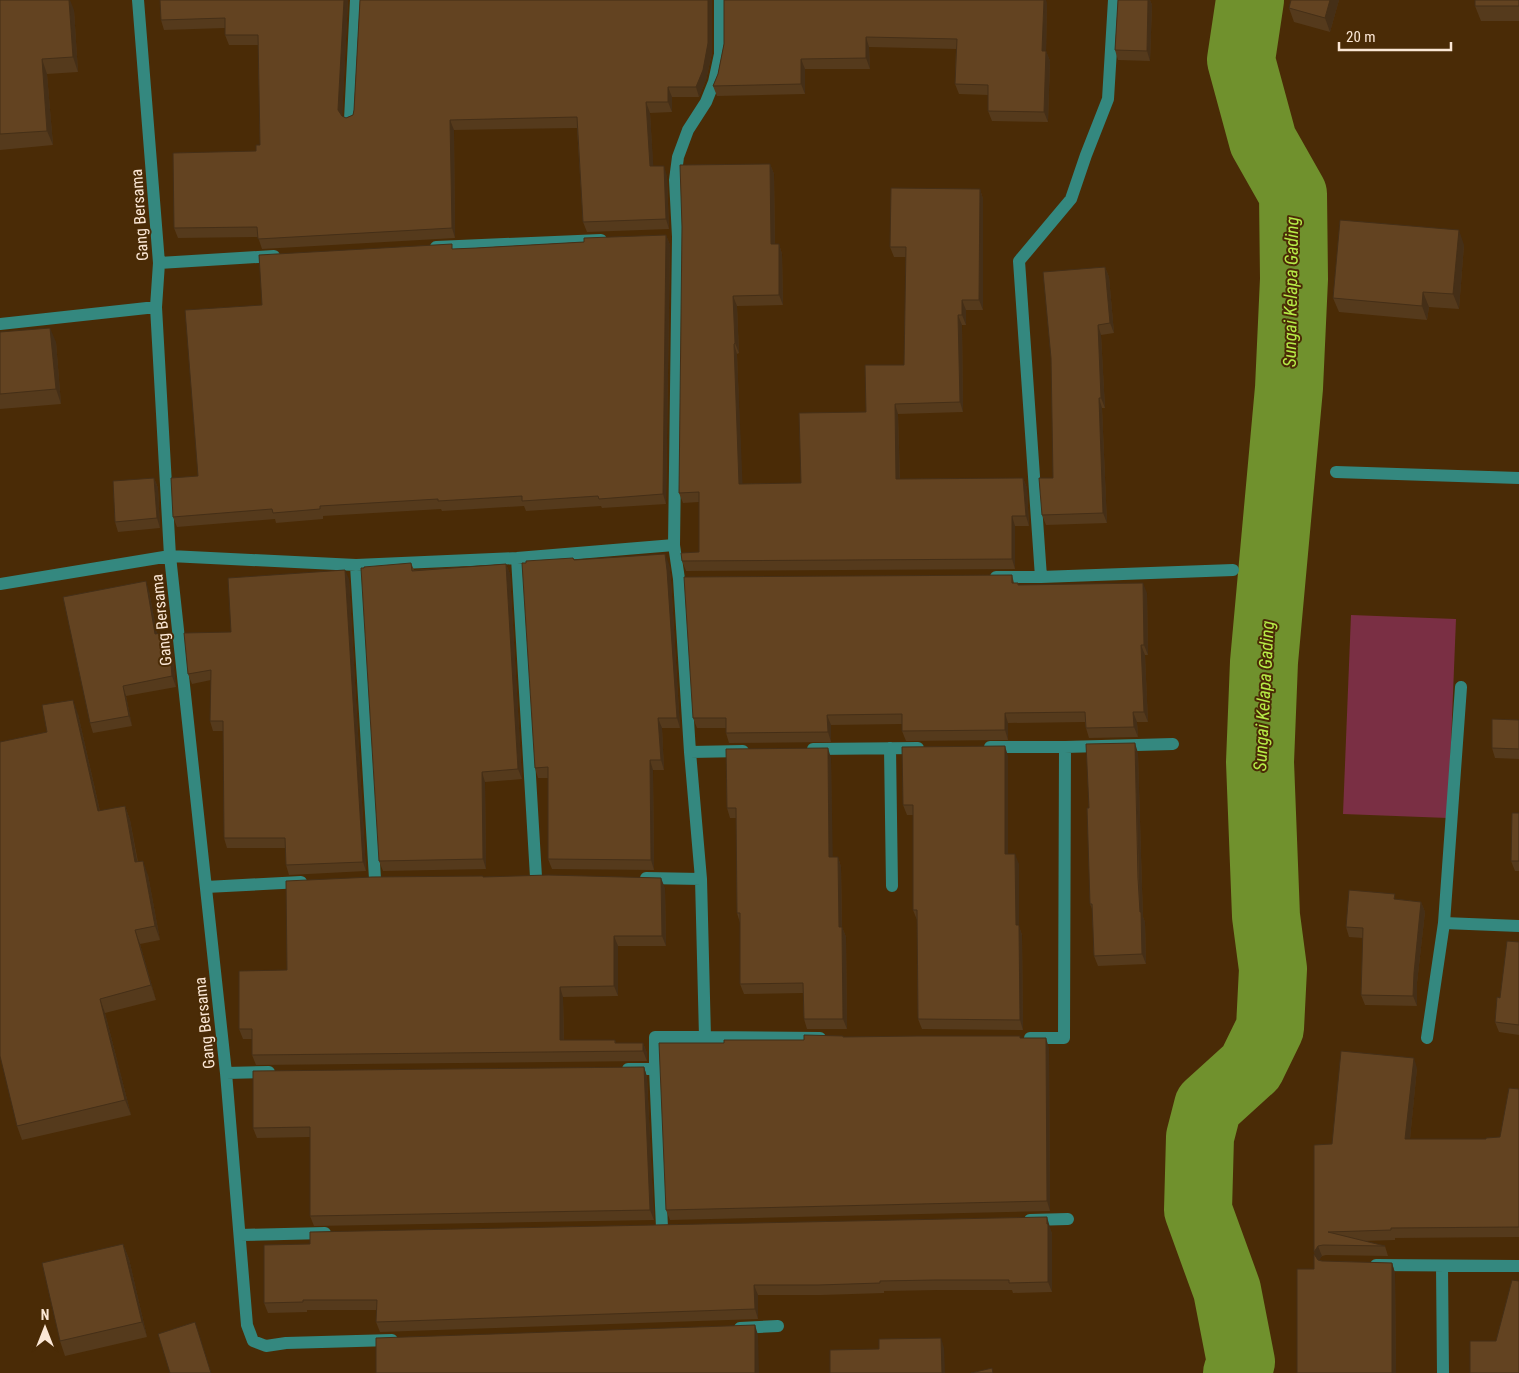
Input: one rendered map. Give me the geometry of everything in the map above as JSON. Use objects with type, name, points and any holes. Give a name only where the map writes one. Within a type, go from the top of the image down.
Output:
[{"type":"street","name":"Gang Bersama","points":[[138,0],[160,263],[156,307],[170,556],[226,1073],[247,1325],[253,1341],[266,1346],[286,1343],[404,1339]]},
{"type":"street","points":[[350,120],[356,0]]},
{"type":"street","points":[[705,1037],[701,879],[690,752],[684,579],[674,545],[673,237],[675,180],[678,157],[688,130],[706,102],[714,82],[720,54],[720,0]]},
{"type":"street","points":[[1041,577],[1018,261],[1071,199],[1108,99],[1114,0]]},
{"type":"street","points":[[426,247],[610,239]]},
{"type":"street","points":[[160,263],[286,255]]},
{"type":"street","points":[[0,324],[156,307]]},
{"type":"street","points":[[1336,472],[1519,478]]},
{"type":"street","points":[[0,584],[170,556],[356,565],[517,558],[674,545]]},
{"type":"street","points":[[517,558],[536,877]]},
{"type":"street","points":[[356,565],[375,879]]},
{"type":"street","points":[[982,578],[1233,570]]},
{"type":"street","points":[[1427,1038],[1444,923],[1461,687]]},
{"type":"street","points":[[978,748],[1173,744]]},
{"type":"street","points":[[1016,1038],[1064,1038],[1065,747]]},
{"type":"street","points":[[890,748],[892,886]]},
{"type":"street","points":[[804,749],[929,748]]},
{"type":"street","points":[[690,752],[757,750]]},
{"type":"street","points":[[633,878],[701,879]]},
{"type":"street","points":[[206,886],[316,882]]},
{"type":"street","points":[[1444,923],[1519,926]]},
{"type":"street","points":[[662,1228],[655,1037],[831,1038]]},
{"type":"street","points":[[615,1069],[655,1069]]},
{"type":"street","points":[[226,1073],[286,1072]]},
{"type":"street","points":[[1019,1220],[1068,1219]]},
{"type":"street","points":[[240,1235],[339,1233]]},
{"type":"street","points":[[1364,1264],[1519,1266]]},
{"type":"street","points":[[1442,1266],[1444,1373]]},
{"type":"street","points":[[729,1328],[778,1326]]},
{"type":"shaded area","points":[[1351,615],[1456,619],[1448,818],[1343,814]]},
{"type":"building","points":[[0,0],[69,0],[73,57],[42,59],[47,131],[0,134]]},
{"type":"building","points":[[160,0],[344,0],[338,110],[346,118],[353,115],[354,110],[360,0],[708,0],[708,43],[703,70],[696,87],[668,87],[668,102],[646,102],[650,166],[664,166],[666,219],[583,222],[577,117],[450,120],[452,228],[258,239],[257,227],[174,228],[173,153],[256,151],[256,145],[260,145],[258,35],[225,35],[225,18],[161,20]]},
{"type":"building","points":[[724,0],[1044,0],[1042,51],[1046,51],[1044,112],[988,111],[988,85],[955,84],[957,39],[866,37],[866,58],[801,59],[801,84],[713,86],[718,74],[724,44]]},
{"type":"building","points":[[1118,0],[1148,0],[1147,51],[1115,50]]},
{"type":"building","points":[[1291,0],[1330,0],[1325,18],[1289,8]]},
{"type":"building","points":[[1475,0],[1519,0],[1519,6],[1475,6]]},
{"type":"building","points":[[770,164],[771,244],[779,244],[779,295],[733,296],[739,484],[801,483],[799,413],[866,412],[865,365],[904,365],[906,247],[890,247],[891,188],[980,189],[979,300],[962,300],[962,315],[958,315],[960,402],[895,404],[896,479],[1023,478],[1026,516],[1012,516],[1012,559],[682,561],[681,553],[699,552],[699,492],[679,493],[682,227],[680,165]]},
{"type":"building","points":[[1340,220],[1459,230],[1453,294],[1423,292],[1422,306],[1333,298]]},
{"type":"building","points":[[666,235],[663,494],[599,499],[598,496],[522,501],[522,496],[438,501],[438,499],[320,506],[320,509],[273,513],[272,509],[173,517],[171,478],[198,476],[185,310],[262,305],[259,255],[452,244],[452,249],[476,248],[584,242],[584,238]]},
{"type":"building","points":[[1105,267],[1110,323],[1098,325],[1103,513],[1042,515],[1039,478],[1053,478],[1051,358],[1043,272]]},
{"type":"building","points":[[50,328],[56,389],[0,394],[0,332]]},
{"type":"building","points":[[154,478],[157,518],[115,522],[113,481]]},
{"type":"building","points":[[665,554],[677,718],[658,718],[661,760],[650,760],[651,860],[548,859],[548,767],[535,768],[522,563],[526,563],[526,561],[573,558],[574,560]]},
{"type":"building","points":[[411,563],[412,571],[506,564],[518,769],[482,772],[483,859],[379,861],[361,568]]},
{"type":"building","points":[[345,570],[363,862],[286,865],[285,838],[224,838],[223,721],[210,721],[211,670],[188,674],[184,633],[231,632],[228,578]]},
{"type":"building","points":[[1012,575],[1012,583],[1018,583],[1018,585],[1143,583],[1144,645],[1141,645],[1144,712],[1133,712],[1134,727],[1086,728],[1085,712],[1005,713],[1005,730],[902,731],[902,714],[827,715],[828,732],[726,733],[726,718],[693,718],[684,577]]},
{"type":"building","points":[[146,581],[155,634],[168,632],[172,676],[123,686],[129,716],[90,723],[63,597]]},
{"type":"building","points":[[73,700],[98,811],[125,806],[135,862],[143,861],[155,926],[135,930],[151,985],[100,999],[125,1100],[17,1126],[0,1056],[0,742],[47,732],[42,705]]},
{"type":"building","points":[[1492,719],[1519,720],[1519,749],[1492,748]]},
{"type":"building","points":[[1135,743],[1142,954],[1094,956],[1092,904],[1090,904],[1086,744]]},
{"type":"building","points":[[1005,746],[1005,854],[1015,854],[1016,925],[1019,925],[1020,1020],[918,1019],[917,910],[913,910],[913,805],[903,805],[902,747]]},
{"type":"building","points":[[828,748],[829,857],[838,857],[839,927],[842,927],[843,1019],[804,1019],[803,983],[740,984],[740,913],[737,913],[736,808],[727,808],[726,749]]},
{"type":"building","points":[[1512,813],[1519,813],[1519,861],[1511,861]]},
{"type":"building","points":[[548,875],[661,878],[662,936],[614,936],[614,986],[560,987],[560,1040],[615,1040],[615,1043],[643,1043],[643,1051],[252,1055],[252,1029],[239,1029],[239,971],[287,970],[286,881],[372,877]]},
{"type":"building","points":[[1349,890],[1395,894],[1394,899],[1421,902],[1413,996],[1361,995],[1363,928],[1346,927]]},
{"type":"building","points":[[1507,941],[1519,942],[1519,1025],[1495,1022],[1497,997],[1500,998]]},
{"type":"building","points":[[804,1035],[843,1037],[1020,1036],[1020,1038],[1046,1038],[1047,1201],[666,1210],[659,1043],[724,1043],[724,1040],[804,1040]]},
{"type":"building","points":[[1341,1051],[1414,1058],[1405,1139],[1486,1139],[1500,1137],[1509,1088],[1519,1089],[1519,1227],[1391,1228],[1391,1230],[1328,1232],[1385,1246],[1323,1245],[1318,1246],[1314,1252],[1314,1145],[1332,1144]]},
{"type":"building","points":[[644,1067],[650,1210],[310,1216],[310,1127],[253,1128],[253,1071]]},
{"type":"building","points":[[1047,1217],[1048,1282],[1009,1283],[1009,1280],[934,1280],[818,1285],[754,1285],[755,1309],[376,1322],[377,1300],[303,1300],[303,1302],[264,1303],[264,1245],[310,1244],[310,1232]]},
{"type":"building","points":[[123,1244],[142,1322],[60,1341],[42,1263]]},
{"type":"building","points":[[1314,1254],[1318,1260],[1322,1261],[1392,1263],[1392,1373],[1297,1373],[1297,1269],[1314,1269]]},
{"type":"building","points":[[1512,1280],[1519,1281],[1519,1373],[1470,1373],[1470,1341],[1496,1341]]},
{"type":"building","points":[[195,1322],[211,1373],[170,1373],[158,1334]]},
{"type":"building","points":[[755,1325],[755,1373],[376,1373],[376,1338]]},
{"type":"building","points":[[941,1338],[942,1373],[830,1373],[830,1350],[879,1349],[879,1339]]},
{"type":"building","points":[[992,1368],[993,1373],[971,1373]]},
{"type":"waterway","name":"Sungai Kelapa Gading","points":[[1237,1373],[1241,1362],[1227,1290],[1198,1210],[1200,1137],[1208,1106],[1251,1067],[1270,1028],[1273,969],[1266,916],[1260,762],[1264,662],[1289,388],[1294,279],[1293,194],[1263,141],[1241,60],[1250,0]]}]
